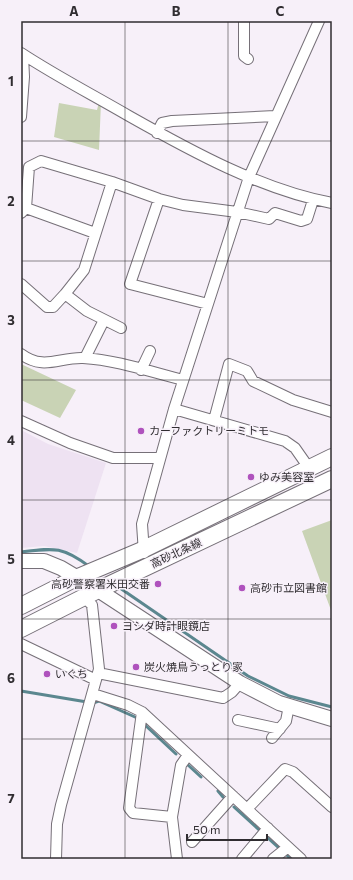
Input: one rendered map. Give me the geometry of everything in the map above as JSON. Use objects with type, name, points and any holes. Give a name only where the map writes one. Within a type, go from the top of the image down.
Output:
[{"type":"main road","name":"高砂北条線","points":[[21,606],[78,577],[142,550],[332,457]]},
{"type":"main road","name":"高砂北条線","points":[[21,629],[98,590],[332,480]]},
{"type":"street","points":[[244,21],[244,56],[248,59]]},
{"type":"street","points":[[149,566],[142,550],[142,524],[183,380],[249,177],[275,116],[319,21]]},
{"type":"street","points":[[21,117],[24,77],[22,54]]},
{"type":"street","points":[[22,54],[157,133],[249,177],[313,200],[332,203]]},
{"type":"street","points":[[157,133],[162,123],[172,121],[275,116]]},
{"type":"street","points":[[96,233],[24,211],[29,166],[41,161],[112,182],[159,199],[183,205],[237,212],[269,219],[275,213],[301,221],[307,220],[313,200]]},
{"type":"street","points":[[21,284],[47,307],[53,307],[65,294],[84,270],[112,182]]},
{"type":"street","points":[[159,199],[130,284],[208,304]]},
{"type":"street","points":[[65,294],[87,311],[121,328]]},
{"type":"street","points":[[85,358],[104,320]]},
{"type":"street","points":[[141,370],[150,351]]},
{"type":"street","points":[[21,354],[30,361],[50,364],[64,360],[85,358],[106,361],[183,380]]},
{"type":"street","points":[[214,420],[229,364],[247,371],[253,381],[293,400],[332,412]]},
{"type":"street","points":[[174,409],[285,441],[295,448],[309,468]]},
{"type":"street","points":[[21,421],[70,443],[113,458],[160,458]]},
{"type":"street","points":[[21,561],[44,561],[78,577],[240,683],[290,706],[332,718]]},
{"type":"street","points":[[56,859],[57,824],[61,805],[97,676],[92,605],[84,597]]},
{"type":"street","points":[[21,644],[97,676],[223,698],[232,692],[240,683]]},
{"type":"street","points":[[93,694],[128,706],[229,800],[247,809],[281,852],[302,859]]},
{"type":"street","points":[[272,738],[286,722],[290,706]]},
{"type":"street","points":[[141,718],[129,808],[134,813],[172,817]]},
{"type":"street","points":[[238,720],[280,729]]},
{"type":"street","points":[[177,859],[172,817],[185,759]]},
{"type":"street","points":[[247,809],[285,769],[293,772],[332,807]]},
{"type":"street","points":[[192,842],[229,800]]},
{"type":"street","points":[[242,859],[265,832]]},
{"type":"shaded area","points":[[21,430],[48,444],[106,463],[77,553],[44,546],[21,548]]},
{"type":"green space","points":[[99,102],[101,102],[99,150],[54,137],[59,103],[97,110]]},
{"type":"green space","points":[[21,364],[76,390],[60,418],[21,400]]},
{"type":"green space","points":[[332,520],[332,613],[302,531]]},
{"type":"waterway","points":[[21,552],[50,549],[57,550],[72,555],[90,567]]},
{"type":"waterway","points":[[117,586],[248,676],[289,696],[332,707]]},
{"type":"waterway","points":[[21,691],[93,703],[99,701],[135,717]]},
{"type":"waterway","points":[[145,725],[176,754]]},
{"type":"waterway","points":[[188,765],[201,777]]},
{"type":"waterway","points":[[218,791],[223,797]]},
{"type":"waterway","points":[[234,807],[291,859]]},
{"type":"place","name":"カーファクトリーミトモ","points":[[141,431]]},
{"type":"place","name":"ゆみ美容室","points":[[251,477]]},
{"type":"place","name":"高砂警察署米田交番","points":[[158,584]]},
{"type":"place","name":"高砂市立図書館","points":[[242,588]]},
{"type":"place","name":"ヨシダ時計眼鏡店","points":[[114,626]]},
{"type":"place","name":"炭火焼鳥うっとり家","points":[[136,667]]},
{"type":"place","name":"いぐち","points":[[47,674]]}]
